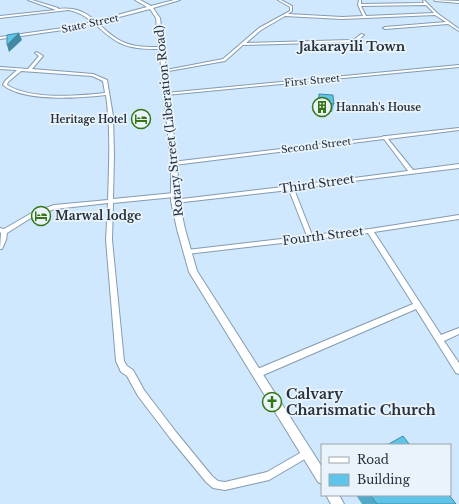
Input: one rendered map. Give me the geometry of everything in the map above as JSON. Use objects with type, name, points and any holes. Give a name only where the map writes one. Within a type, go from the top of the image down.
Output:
[{"type":"street","points":[[29,0],[60,10]]},
{"type":"street","name":"Rotary Street (Liberation Road)","points":[[137,0],[151,8],[158,18],[160,48],[174,163],[175,198],[187,252],[200,284],[258,373],[321,476]]},
{"type":"street","name":"State Street","points":[[0,38],[63,30],[151,8],[169,1],[178,0]]},
{"type":"street","points":[[163,70],[221,62],[265,25],[285,15],[292,9],[279,0]]},
{"type":"street","points":[[360,0],[359,5],[365,17]]},
{"type":"street","points":[[423,0],[436,14],[459,30]]},
{"type":"street","points":[[435,0],[459,2]]},
{"type":"street","points":[[359,5],[426,4]]},
{"type":"street","points":[[0,17],[68,9],[77,10],[120,41],[140,47],[160,48]]},
{"type":"street","points":[[285,15],[333,18],[436,14]]},
{"type":"street","points":[[384,28],[448,23]]},
{"type":"street","points":[[242,44],[351,41],[356,40],[362,35]]},
{"type":"street","points":[[29,70],[41,56],[38,53]]},
{"type":"street","name":"First Street","points":[[166,94],[459,66]]},
{"type":"street","points":[[0,68],[101,77],[105,80],[111,116],[111,201],[109,240],[120,361],[124,369],[130,373],[141,393],[173,435],[209,479],[216,485],[225,486],[269,476],[307,453]]},
{"type":"street","points":[[20,70],[6,82],[5,85],[15,92],[60,97],[107,94]]},
{"type":"street","name":"Second Street","points":[[174,163],[459,129]]},
{"type":"street","points":[[384,137],[411,171]]},
{"type":"street","name":"Third Street","points":[[2,231],[44,210],[111,201],[175,198],[291,188],[411,171],[459,166]]},
{"type":"street","points":[[291,188],[310,238]]},
{"type":"street","name":"Fourth Street","points":[[187,252],[370,231],[459,217]]},
{"type":"street","points":[[0,247],[3,240],[2,231]]},
{"type":"street","points":[[370,231],[416,306],[440,339],[459,370]]},
{"type":"street","points":[[258,373],[416,306]]},
{"type":"street","points":[[440,339],[459,331]]},
{"type":"building","points":[[19,33],[7,45],[7,35]]},
{"type":"building","points":[[319,94],[333,95],[334,104],[319,102]]},
{"type":"building","points":[[403,436],[409,444],[389,444]]},
{"type":"building","points":[[371,496],[450,496],[456,504],[377,504]]},
{"type":"place","name":"Hannah's House","points":[[322,107]]},
{"type":"place","name":"Heritage Hotel","points":[[141,119]]},
{"type":"place","name":"Marwal lodge","points":[[41,216]]},
{"type":"place","name":"Calvary Charismatic Church","points":[[272,402]]},
{"type":"district","name":"Jakarayili Town","points":[[352,46]]}]
